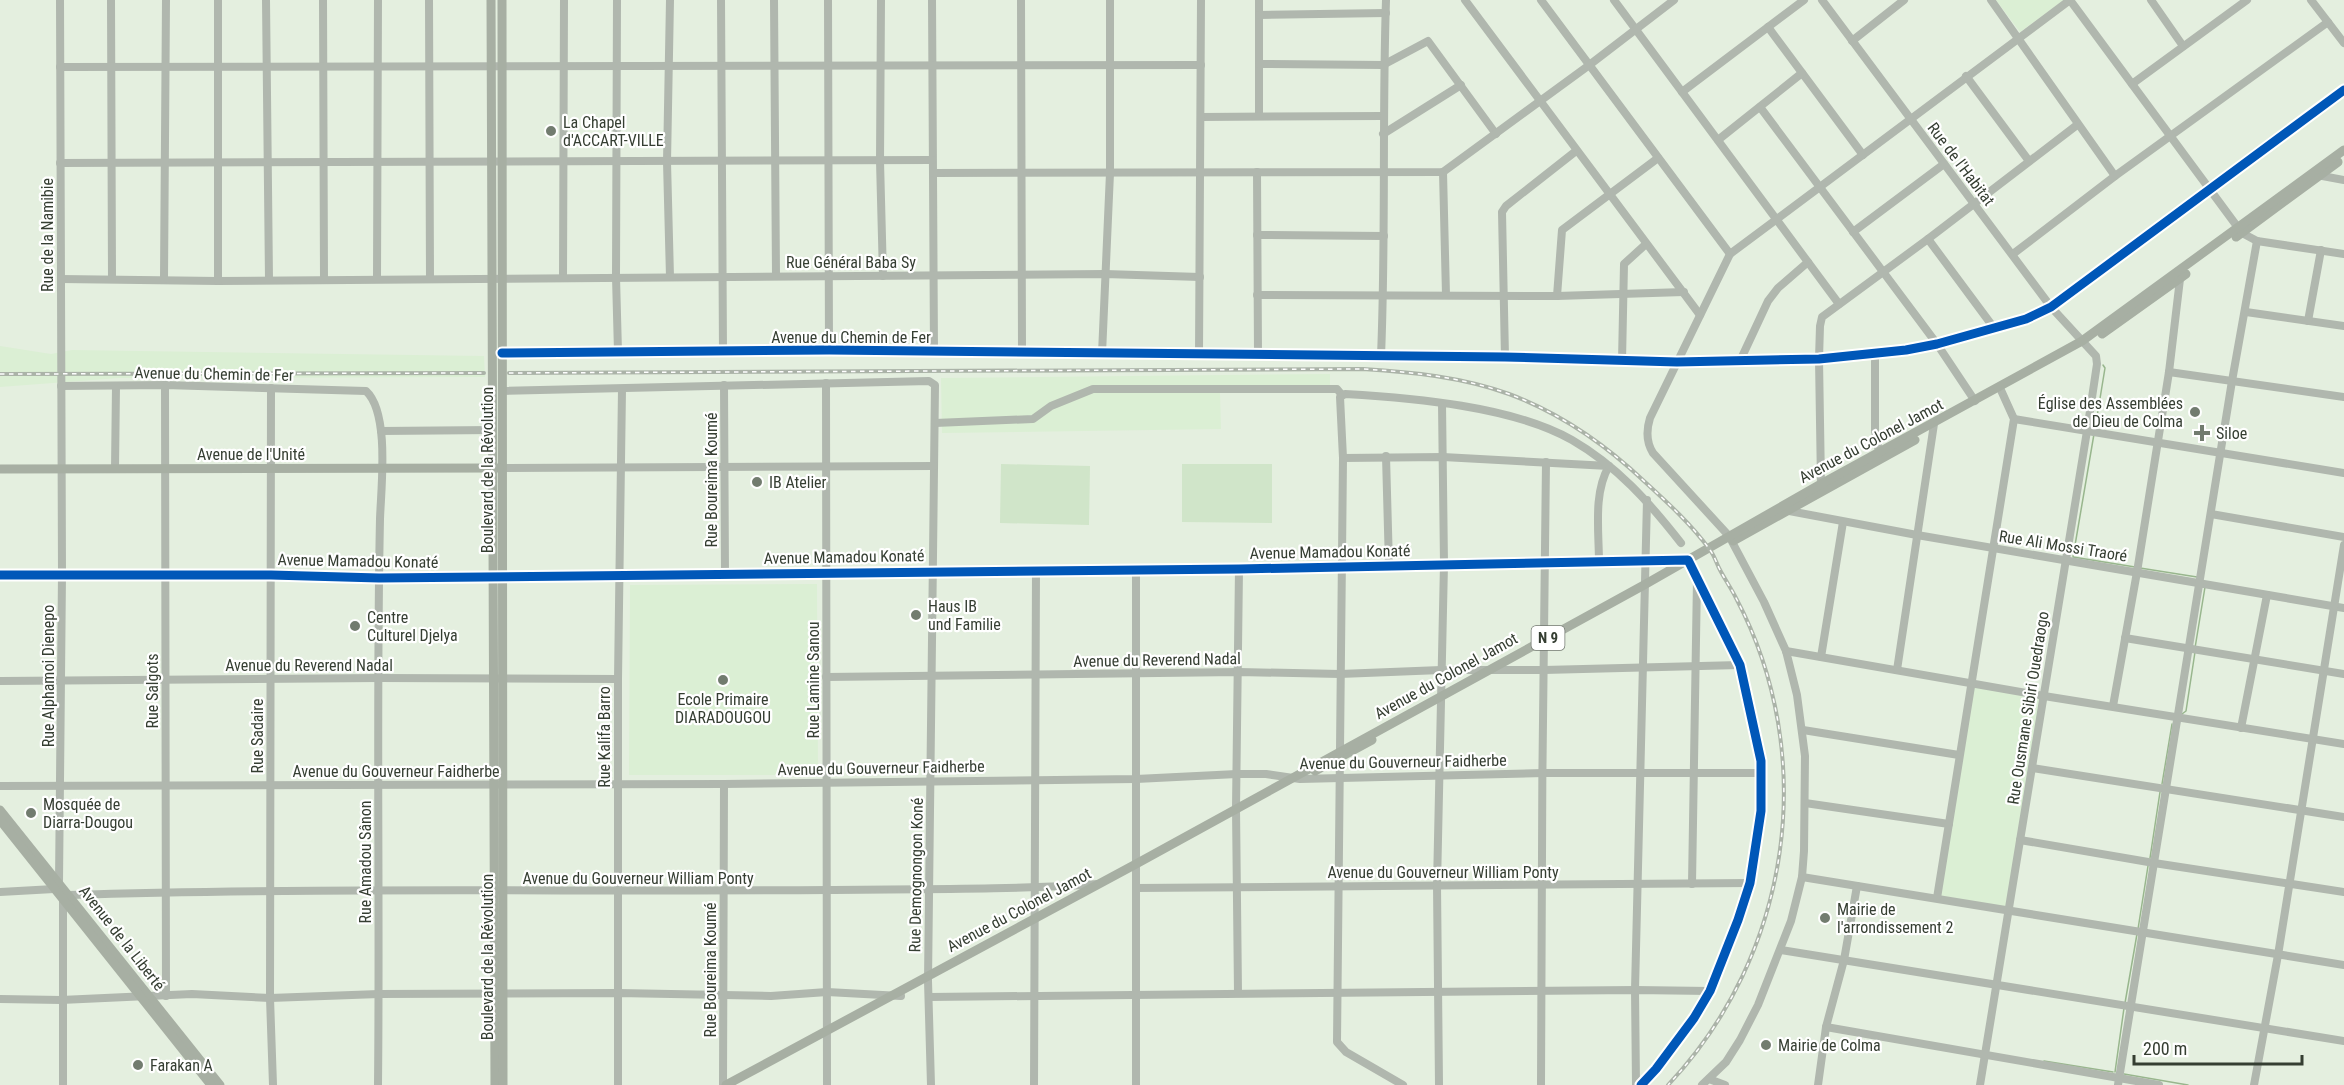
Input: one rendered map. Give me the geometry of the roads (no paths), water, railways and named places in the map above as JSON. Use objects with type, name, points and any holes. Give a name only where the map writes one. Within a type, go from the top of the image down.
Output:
[{"type":"main road","name":"Boulevard de la Révolution","points":[[491,0],[491,162],[502,353],[498,468],[498,995],[495,1085]]},
{"type":"main road","name":"Boulevard de la Révolution","points":[[498,468],[493,430],[503,162],[502,0]]},
{"type":"main road","name":"Avenue du Colonel Jamot","points":[[2317,175],[2344,150]]},
{"type":"main road","name":"Avenue du Colonel Jamot","points":[[2085,343],[2317,175],[2344,158]]},
{"type":"main road","name":"Avenue du Colonel Jamot","points":[[736,1085],[890,996],[1136,867],[1441,699],[1499,670],[1730,539],[2085,343],[2180,279],[2240,231]]},
{"type":"main road","name":"Avenue du Colonel Jamot","points":[[1934,427],[1975,401],[2001,390]]},
{"type":"main road","name":"Avenue du Colonel Jamot","points":[[1783,510],[1821,484],[1880,456]]},
{"type":"main road","name":"Avenue de l'Unité","points":[[0,469],[498,468]]},
{"type":"main road","name":"Avenue du Colonel Jamot","points":[[1441,699],[1488,670],[1544,643]]},
{"type":"main road","name":"Avenue de la Liberté","points":[[0,810],[211,1085]]},
{"type":"main road","name":"Avenue de la Liberté","points":[[0,820],[57,886]]},
{"type":"main road","name":"Avenue du Colonel Jamot","points":[[1035,920],[1099,884],[1136,867]]},
{"type":"main road","name":"Avenue du Colonel Jamot","points":[[725,1085],[901,996],[928,978]]},
{"type":"main road","name":"Boulevard de la Révolution","points":[[498,995],[503,1085]]},
{"type":"main road","name":"Avenue de la Liberté","points":[[145,997],[220,1085]]},
{"type":"street","name":"Rue de la Namibie","points":[[60,0],[61,469]]},
{"type":"street","points":[[111,0],[112,279]]},
{"type":"street","points":[[164,279],[166,0]]},
{"type":"street","points":[[218,0],[218,280]]},
{"type":"street","points":[[266,0],[269,280]]},
{"type":"street","points":[[322,0],[324,280]]},
{"type":"street","points":[[377,279],[378,0]]},
{"type":"street","points":[[429,0],[430,279]]},
{"type":"street","points":[[563,278],[564,0]]},
{"type":"street","points":[[617,0],[618,352]]},
{"type":"street","points":[[670,0],[667,162],[670,277]]},
{"type":"street","points":[[721,0],[723,352]]},
{"type":"street","points":[[774,0],[776,276]]},
{"type":"street","points":[[828,0],[829,350]]},
{"type":"street","points":[[881,0],[880,161],[883,276]]},
{"type":"street","points":[[932,0],[934,352]]},
{"type":"street","points":[[1021,0],[1022,352]]},
{"type":"street","points":[[1102,354],[1110,173],[1110,0]]},
{"type":"street","points":[[1199,354],[1201,0]]},
{"type":"street","points":[[1259,0],[1259,116]]},
{"type":"street","points":[[1381,356],[1384,297],[1382,116],[1386,0]]},
{"type":"street","points":[[1465,0],[1700,315]]},
{"type":"street","points":[[1541,0],[1730,254]]},
{"type":"street","points":[[1614,0],[1839,304]]},
{"type":"street","points":[[933,173],[1443,172],[1674,0]]},
{"type":"street","points":[[1682,92],[1804,0]]},
{"type":"street","name":"Rue de l'Habitat","points":[[1822,0],[2051,307],[2085,343]]},
{"type":"street","points":[[1852,41],[1904,0]]},
{"type":"street","points":[[1991,0],[2115,176]]},
{"type":"street","points":[[1702,1085],[1726,1062],[1740,1040],[1781,950],[1802,877],[1805,803],[1803,730],[1786,651],[1730,539],[1653,453],[1648,441],[1647,429],[1650,418],[1730,254],[2070,0],[2240,231],[2257,241],[2344,254]]},
{"type":"street","points":[[2151,0],[2183,46]]},
{"type":"street","points":[[2230,0],[2236,8]]},
{"type":"street","points":[[2132,84],[2247,0]]},
{"type":"street","points":[[2311,0],[2344,43]]},
{"type":"street","points":[[1259,15],[1386,13]]},
{"type":"street","points":[[2013,254],[2115,176],[2328,22]]},
{"type":"street","points":[[1768,27],[1863,155]]},
{"type":"street","points":[[1259,64],[1383,65],[1428,41],[1496,134]]},
{"type":"street","points":[[60,67],[1201,65]]},
{"type":"street","points":[[1718,140],[1802,73]]},
{"type":"street","points":[[1966,76],[2029,161]]},
{"type":"street","points":[[1383,134],[1461,85]]},
{"type":"street","points":[[1677,362],[1819,359],[1875,354],[1937,344],[2026,319],[2051,307],[2344,90]]},
{"type":"street","points":[[1760,107],[1937,344],[1975,401]]},
{"type":"street","points":[[1200,117],[1382,116]]},
{"type":"street","points":[[1821,484],[1819,359],[1822,317],[1928,240],[2077,125]]},
{"type":"street","points":[[1505,357],[1503,209],[1576,151]]},
{"type":"street","points":[[1557,296],[1562,230],[1658,158]]},
{"type":"street","points":[[60,163],[932,160]]},
{"type":"street","points":[[1853,232],[1944,164]]},
{"type":"street","points":[[1257,172],[1258,354]]},
{"type":"street","points":[[1443,172],[1446,296]]},
{"type":"street","points":[[2317,175],[2344,180]]},
{"type":"street","points":[[1257,235],[1384,236]]},
{"type":"street","points":[[1928,240],[1994,328]]},
{"type":"street","points":[[2118,1082],[2232,381],[2257,241]]},
{"type":"street","points":[[1622,361],[1624,261],[1646,244]]},
{"type":"street","points":[[2308,321],[2321,250]]},
{"type":"street","points":[[1740,361],[1768,301],[1778,288],[1808,262]]},
{"type":"street","name":"Rue Général Baba Sy","points":[[61,279],[324,280],[1105,274],[1200,277]]},
{"type":"street","points":[[2112,706],[2137,572],[2169,372],[2180,279]]},
{"type":"street","points":[[1257,295],[1624,296],[1684,292]]},
{"type":"street","points":[[2246,312],[2344,326]]},
{"type":"street","name":"Rue Ousmane Sibiri Ouedraogo","points":[[1980,1085],[2097,364],[2096,356],[2085,343]]},
{"type":"street","name":"Avenue du Chemin de Fer","points":[[502,353],[829,350],[1505,357],[1677,362]]},
{"type":"street","points":[[1875,354],[1875,431],[1880,456]]},
{"type":"street","points":[[2169,372],[2344,398]]},
{"type":"street","name":"Rue Demognongon Koné","points":[[826,383],[929,381],[935,386],[928,978],[931,1085]]},
{"type":"street","points":[[502,391],[826,383]]},
{"type":"street","name":"Rue Lamine Sanou","points":[[826,383],[827,1085]]},
{"type":"street","name":"Avenue du Chemin de Fer","points":[[61,386],[165,385],[366,392]]},
{"type":"street","name":"Rue Salgots","points":[[165,385],[166,996]]},
{"type":"street","name":"Rue Boureima Koumé","points":[[724,385],[725,574]]},
{"type":"street","points":[[115,469],[116,386]]},
{"type":"street","name":"Rue Sadaire","points":[[271,388],[270,998],[273,1085]]},
{"type":"street","name":"Rue Kalifa Barro","points":[[618,1085],[618,679],[622,389]]},
{"type":"street","points":[[934,423],[1034,419],[1051,406],[1093,389],[1337,389],[1341,395],[1343,458],[1337,1042],[1341,1047],[1403,1085]]},
{"type":"street","points":[[1937,898],[2014,419],[2001,390]]},
{"type":"street","name":"Rue Amadou Sânon","points":[[366,392],[376,404],[381,431],[378,1085]]},
{"type":"street","points":[[1341,395],[1420,399],[1498,414],[1527,422],[1570,439],[1609,466],[1647,500],[1681,543]]},
{"type":"street","points":[[1438,1085],[1437,885],[1444,564],[1442,404]]},
{"type":"street","points":[[2014,419],[2344,473]]},
{"type":"street","points":[[1898,670],[1934,427]]},
{"type":"street","points":[[381,431],[493,430]]},
{"type":"street","points":[[1386,456],[1389,566]]},
{"type":"street","points":[[1343,458],[1443,457],[1609,466]]},
{"type":"street","points":[[1541,1085],[1546,462]]},
{"type":"street","points":[[498,468],[934,466]]},
{"type":"street","points":[[1599,563],[1599,494],[1601,478],[1609,466]]},
{"type":"street","name":"Rue Alphamoi Dienepo","points":[[57,886],[61,786],[61,469]]},
{"type":"street","points":[[1636,1085],[1635,990],[1647,500]]},
{"type":"street","name":"Rue Ali Mossi Traoré","points":[[1783,510],[2344,608]]},
{"type":"street","points":[[2211,514],[2344,537]]},
{"type":"street","points":[[1821,657],[1843,522]]},
{"type":"street","points":[[2254,1085],[2278,955],[2344,545]]},
{"type":"street","points":[[1641,1085],[1675,1044],[1710,991],[1750,883],[1761,811],[1762,773],[1753,718],[1740,665],[1689,562]]},
{"type":"street","name":"Avenue Mamadou Konaté","points":[[0,575],[165,574],[379,578],[1689,562]]},
{"type":"street","points":[[1136,569],[1136,1085]]},
{"type":"street","points":[[1238,993],[1236,811],[1239,569]]},
{"type":"street","points":[[1035,1085],[1036,570]]},
{"type":"street","points":[[1692,884],[1697,578]]},
{"type":"street","points":[[2241,728],[2267,595]]},
{"type":"street","points":[[2125,638],[2344,674]]},
{"type":"street","points":[[1786,651],[2044,696],[2344,744]]},
{"type":"street","points":[[1499,670],[1740,665]]},
{"type":"street","name":"Avenue du Reverend Nadal","points":[[826,677],[1239,672],[1340,674],[1499,670]]},
{"type":"street","name":"Avenue du Reverend Nadal","points":[[0,681],[618,679]]},
{"type":"street","points":[[1803,730],[1959,755]]},
{"type":"street","points":[[2032,768],[2344,817]]},
{"type":"street","name":"Avenue du Gouverneur Faidherbe","points":[[0,786],[723,784],[1136,779],[1237,774],[1339,778],[1544,773],[1762,773]]},
{"type":"street","name":"Rue Boureima Koumé","points":[[723,784],[725,1085]]},
{"type":"street","points":[[1805,803],[1948,824]]},
{"type":"street","points":[[2020,840],[2344,892]]},
{"type":"street","points":[[1802,877],[2344,965]]},
{"type":"street","name":"Avenue du Gouverneur William Ponty","points":[[1136,888],[1750,883]]},
{"type":"street","name":"Avenue du Gouverneur William Ponty","points":[[66,898],[166,892],[724,892],[1035,888],[1099,884]]},
{"type":"street","points":[[0,892],[57,886]]},
{"type":"street","points":[[1818,1085],[1826,1027],[1844,960],[1857,886]]},
{"type":"street","points":[[63,1085],[62,1000],[66,898]]},
{"type":"street","points":[[1781,950],[2344,1041]]},
{"type":"street","points":[[929,997],[1337,992],[1710,991]]},
{"type":"street","points":[[0,999],[62,1000],[192,994],[270,998],[379,994],[618,993],[797,996],[827,992],[901,996]]},
{"type":"street","points":[[1826,1027],[1985,1055],[2118,1082],[2159,1085]]},
{"type":"street","points":[[1709,1079],[1725,1085]]},
{"type":"waterway","points":[[2095,429],[2105,368],[2103,365]]},
{"type":"waterway","points":[[2094,434],[2073,557],[2135,567]]},
{"type":"waterway","points":[[2140,568],[2197,577]]},
{"type":"waterway","points":[[2195,648],[2205,587]]},
{"type":"waterway","points":[[2182,714],[2186,711],[2195,652]]},
{"type":"waterway","points":[[2162,784],[2172,724]]},
{"type":"waterway","points":[[2150,858],[2160,792]]},
{"type":"waterway","points":[[2138,929],[2148,866]]},
{"type":"waterway","points":[[2125,1003],[2137,934]]},
{"type":"waterway","points":[[2115,1072],[2124,1008]]},
{"type":"waterway","points":[[2044,1061],[2113,1072]]},
{"type":"waterway","points":[[2124,1074],[2188,1085]]},
{"type":"railway","points":[[509,373],[1363,369],[1455,379],[1491,388],[1528,402],[1582,431],[1630,468],[1679,514],[1711,552],[1736,598],[1762,659],[1778,723],[1784,788],[1780,852],[1766,916],[1742,976],[1710,1033],[1668,1085]]},
{"type":"railway","points":[[0,374],[484,373]]},
{"type":"place","name":"La Chapel d'ACCART-VILLE","points":[[551,131]]},
{"type":"place","name":"Église des Assemblées de Dieu de Colma","points":[[2195,412]]},
{"type":"place","name":"Siloe","points":[[2202,433]]},
{"type":"place","name":"IB Atelier","points":[[757,482]]},
{"type":"place","name":"Haus IB und Familie","points":[[916,615]]},
{"type":"place","name":"Centre Culturel Djelya","points":[[355,626]]},
{"type":"place","name":"Ecole Primaire DIARADOUGOU","points":[[723,680]]},
{"type":"place","name":"Mosquée de Diarra-Dougou","points":[[31,813]]},
{"type":"place","name":"Mairie de l'arrondissement 2","points":[[1825,918]]},
{"type":"place","name":"Mairie de Colma","points":[[1766,1045]]},
{"type":"place","name":"Farakan A","points":[[138,1065]]}]
